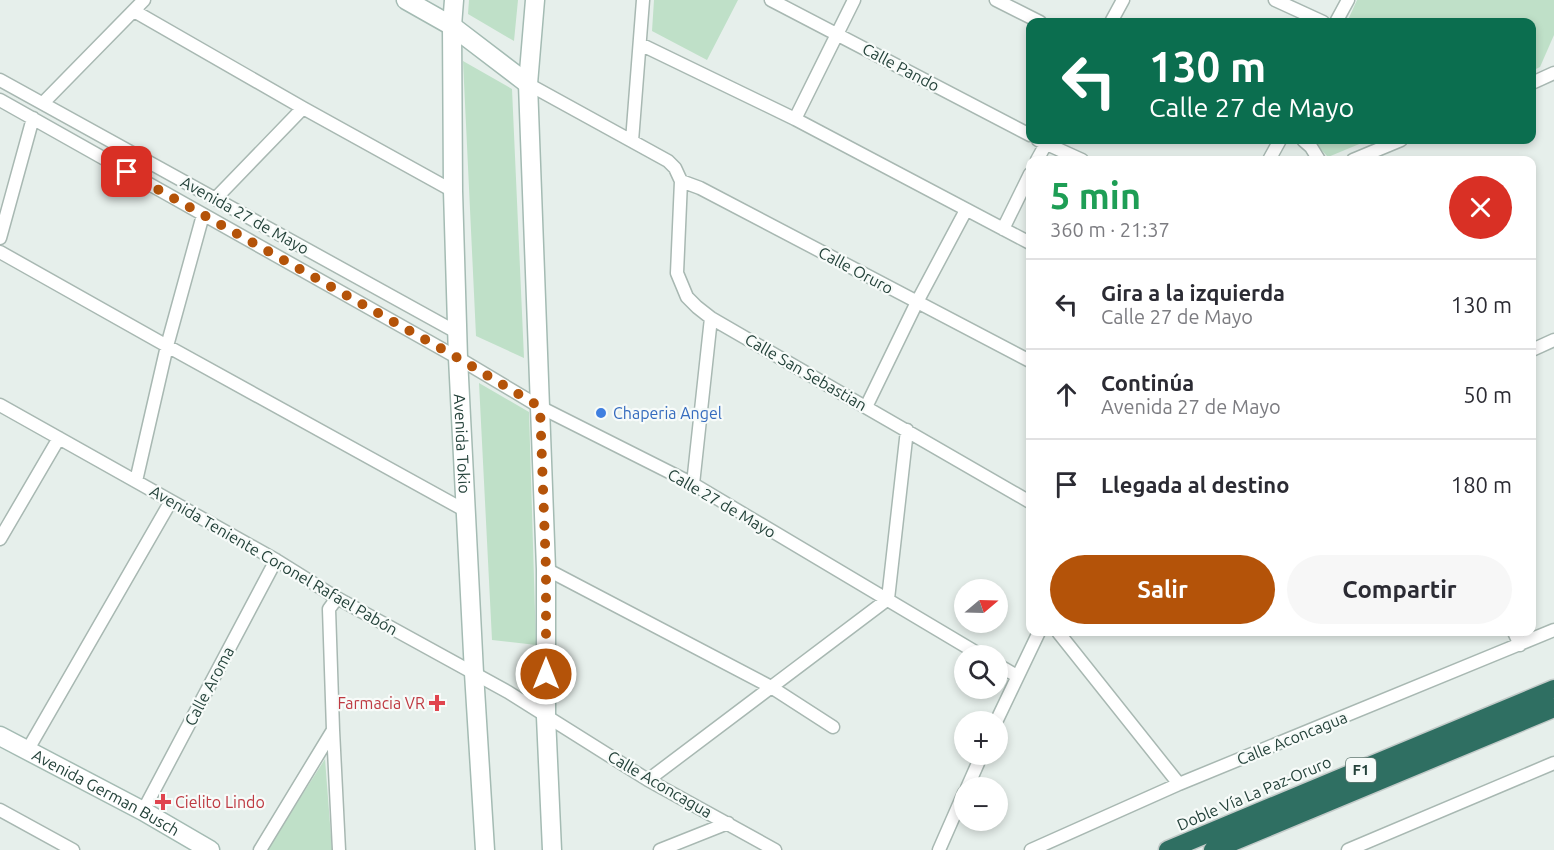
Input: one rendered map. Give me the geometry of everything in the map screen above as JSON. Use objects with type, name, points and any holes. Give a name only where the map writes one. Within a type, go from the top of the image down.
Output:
[{"type":"highway","name":"Doble Vía La Paz-Oruro","points":[[1168,850],[1554,689]]},
{"type":"highway","name":"F1","points":[[1213,850],[1554,708]]},
{"type":"street","points":[[43,103],[144,0]]},
{"type":"street","points":[[406,0],[452,26],[528,84],[668,160],[681,181]]},
{"type":"street","name":"Avenida Tokio","points":[[454,0],[452,26],[453,191],[458,358],[485,850]]},
{"type":"street","points":[[535,0],[528,84],[546,569],[546,717],[552,850]]},
{"type":"street","points":[[632,141],[643,0]]},
{"type":"street","name":"Calle Pando","points":[[771,0],[1026,133]]},
{"type":"street","points":[[795,119],[854,0]]},
{"type":"street","points":[[996,0],[1032,18]]},
{"type":"street","points":[[1113,18],[1123,0]]},
{"type":"street","points":[[1275,0],[1314,18]]},
{"type":"street","points":[[1338,18],[1348,0]]},
{"type":"street","points":[[134,11],[453,191]]},
{"type":"street","points":[[640,44],[795,119],[1026,241]]},
{"type":"street","points":[[1536,81],[1554,73]]},
{"type":"street","name":"Avenida 27 de Mayo","points":[[0,80],[458,333]]},
{"type":"street","name":"Avenida 27 de Mayo","points":[[0,100],[458,358]]},
{"type":"street","points":[[216,198],[303,108]]},
{"type":"street","points":[[0,238],[33,118]]},
{"type":"street","points":[[1050,144],[1074,156]]},
{"type":"street","points":[[1308,144],[1317,156]]},
{"type":"street","points":[[1363,156],[1391,144]]},
{"type":"street","name":"Calle Oruro","points":[[681,181],[700,188],[1026,359]]},
{"type":"street","name":"Calle San Sebastian","points":[[681,181],[677,273],[687,297],[697,307],[711,318],[1026,500]]},
{"type":"street","points":[[1003,229],[1026,182]]},
{"type":"street","points":[[866,407],[917,302],[966,210]]},
{"type":"street","points":[[136,481],[167,346],[203,215]]},
{"type":"street","points":[[0,252],[466,510]]},
{"type":"street","points":[[693,484],[711,318]]},
{"type":"street","points":[[1536,348],[1554,340]]},
{"type":"street","name":"Calle 27 de Mayo","points":[[458,358],[540,407],[693,484],[964,645]]},
{"type":"street","name":"Avenida Teniente Coronel Rafael Pabón","points":[[0,405],[276,560],[336,598],[474,673],[546,717]]},
{"type":"street","points":[[648,780],[888,599],[907,430]]},
{"type":"street","points":[[0,539],[59,438]]},
{"type":"street","points":[[27,751],[171,501]]},
{"type":"street","name":"Calle Aroma","points":[[143,811],[276,560]]},
{"type":"street","points":[[546,569],[771,687],[833,727]]},
{"type":"street","points":[[336,598],[329,609],[339,850]]},
{"type":"street","name":"Calle Aconcagua","points":[[1030,850],[1179,784],[1554,630]]},
{"type":"street","points":[[1001,711],[1037,636]]},
{"type":"street","points":[[1061,636],[1179,784]]},
{"type":"street","points":[[1516,636],[1520,645]]},
{"type":"street","points":[[1008,671],[1017,676]]},
{"type":"street","name":"Calle Aconcagua","points":[[546,717],[648,780],[775,850]]},
{"type":"street","points":[[260,850],[333,730]]},
{"type":"street","name":"Avenida German Busch","points":[[0,736],[143,811],[185,844],[210,850]]},
{"type":"street","points":[[1348,850],[1554,763]]},
{"type":"street","points":[[0,810],[73,850]]},
{"type":"street","points":[[939,850],[954,816]]},
{"type":"street","points":[[660,850],[728,823]]},
{"type":"green space","points":[[469,0],[518,0],[514,41],[468,14]]},
{"type":"green space","points":[[654,0],[738,0],[707,60],[652,31]]},
{"type":"green space","points":[[1357,0],[1554,0],[1554,35],[1540,67],[1536,69],[1536,18],[1349,18]]},
{"type":"green space","points":[[463,61],[512,89],[524,358],[476,336]]},
{"type":"green space","points":[[1316,144],[1359,144],[1330,156],[1327,156]]},
{"type":"green space","points":[[479,383],[529,412],[536,645],[492,640]]},
{"type":"green space","points":[[325,759],[332,850],[267,850]]},
{"type":"place","name":"Chaperia Angel","points":[[601,413]]},
{"type":"place","name":"Farmacia VR","points":[[437,703]]},
{"type":"place","name":"Cielito Lindo","points":[[163,802]]},
{"type":"route","points":[[127,172],[458,358],[540,407],[546,569],[546,674]]}]
